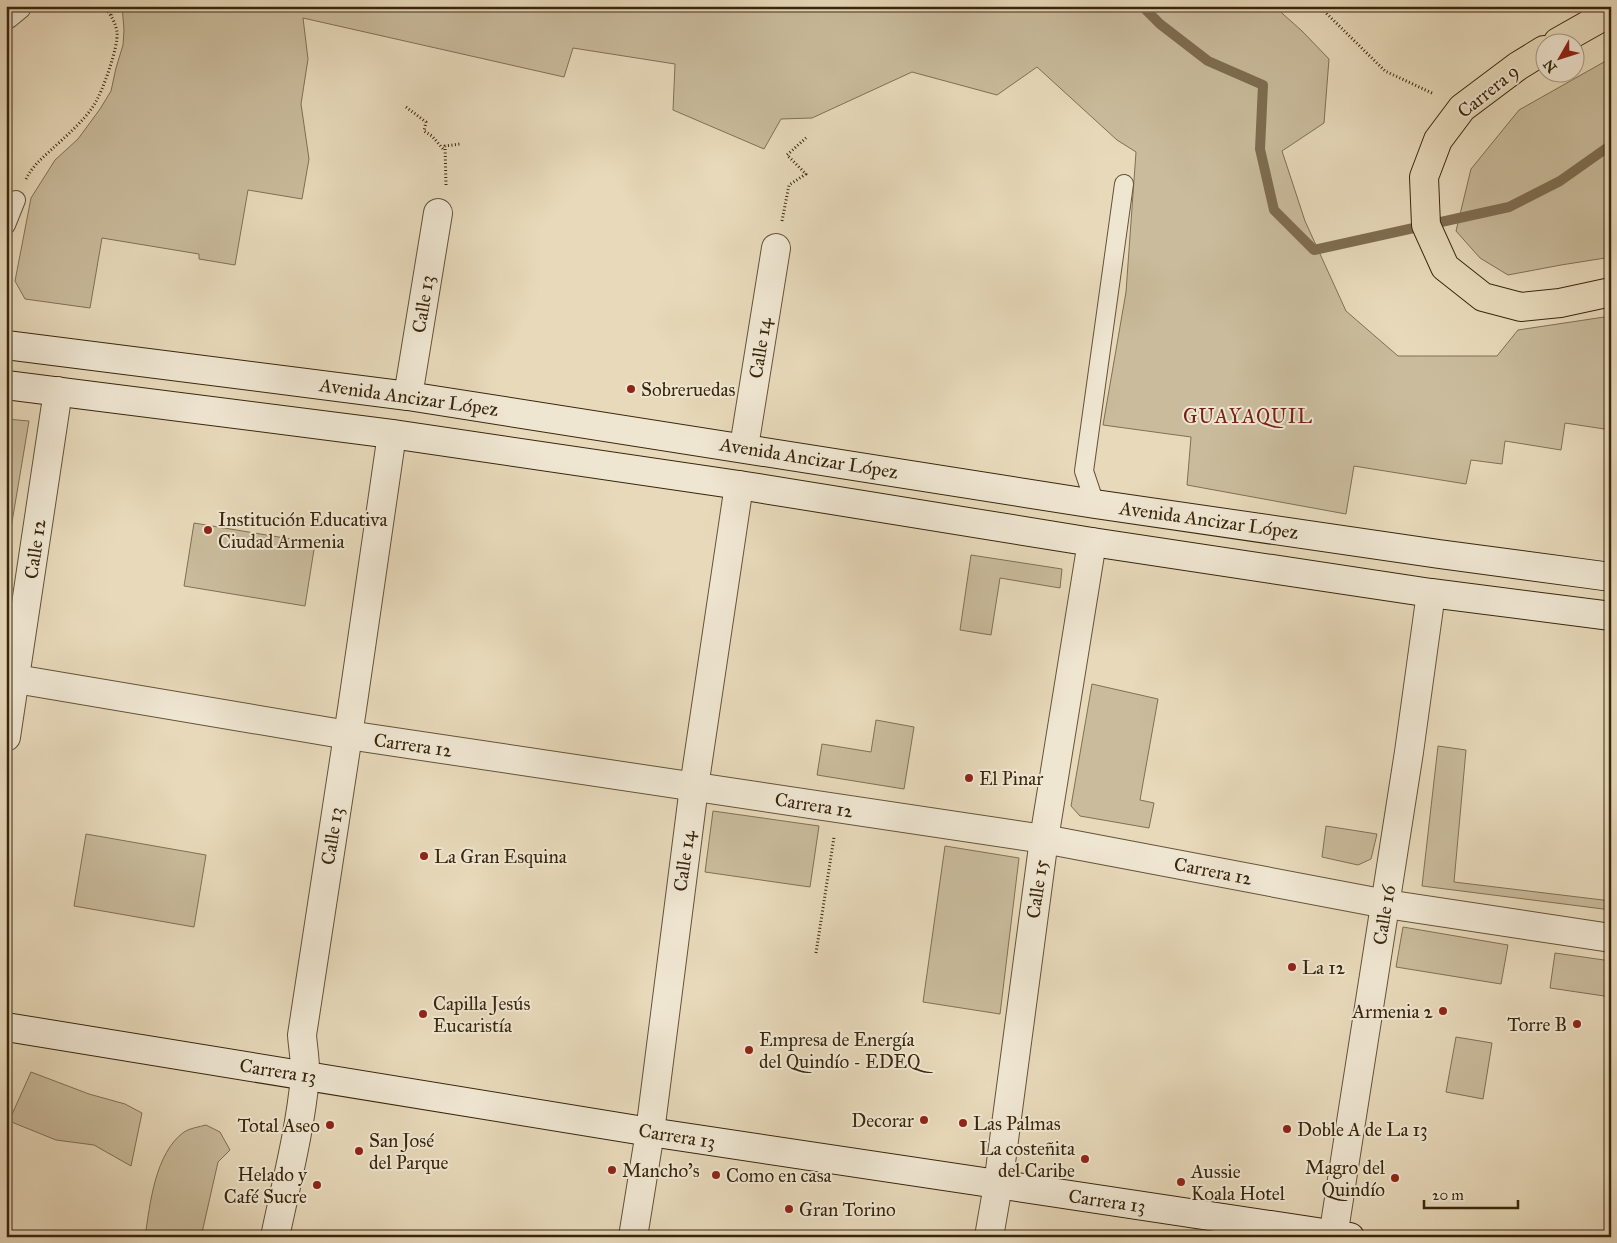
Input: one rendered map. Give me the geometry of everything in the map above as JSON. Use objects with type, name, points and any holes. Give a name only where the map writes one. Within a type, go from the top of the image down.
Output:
[{"type":"main road","points":[[1576,32],[1611,12]]},
{"type":"main road","name":"Carrera 9","points":[[1534,56],[1462,108],[1438,140],[1424,177],[1426,225],[1445,267],[1483,297],[1521,307],[1560,304],[1611,292]]},
{"type":"street","points":[[6,15],[16,6]]},
{"type":"street","name":"Calle 13","points":[[408,396],[438,213]]},
{"type":"street","name":"Calle 14","points":[[744,447],[776,248]]},
{"type":"street","name":"Avenida Ancizar López","points":[[6,346],[408,396],[744,447],[1095,504],[1429,553],[1611,577]]},
{"type":"street","name":"Avenida Ancizar López","points":[[6,385],[392,434],[739,485],[1092,542],[1431,593],[1611,616]]},
{"type":"street","name":"Calle 12","points":[[6,737],[58,391]]},
{"type":"street","name":"Calle 13","points":[[275,1237],[305,1075],[302,1035],[392,434]]},
{"type":"street","name":"Calle 14","points":[[633,1237],[650,1132],[694,787],[739,485]]},
{"type":"street","name":"Calle 15","points":[[989,1237],[998,1185],[1044,839],[1092,542]]},
{"type":"street","name":"Calle 16","points":[[1339,1236],[1431,593]]},
{"type":"street","name":"Carrera 12","points":[[16,679],[348,736],[1044,839],[1386,904],[1611,938]]},
{"type":"street","name":"Carrera 13","points":[[6,1027],[650,1132],[1339,1236]]},
{"type":"lane","points":[[1095,504],[1084,472],[1124,184]]},
{"type":"lane","points":[[6,225],[16,200]]},
{"type":"path","points":[[16,200],[31,169],[94,106],[102,90],[116,46],[117,32],[111,15],[101,6]]},
{"type":"path","points":[[111,15],[114,6]]},
{"type":"path","points":[[1319,6],[1385,71],[1462,108]]},
{"type":"path","points":[[406,107],[426,122],[424,131],[432,136],[445,150]]},
{"type":"path","points":[[776,248],[789,185],[806,174],[787,155],[807,137]]},
{"type":"path","points":[[438,213],[447,189],[445,146],[460,144]]},
{"type":"path","points":[[816,953],[838,808]]},
{"type":"shaded area","points":[[122,6],[1274,6],[1329,59],[1324,123],[1282,151],[1305,221],[1346,311],[1398,356],[1497,356],[1518,330],[1611,316],[1611,430],[1565,423],[1561,450],[1505,441],[1502,464],[1471,460],[1466,484],[1354,466],[1346,514],[1187,485],[1191,437],[1103,425],[1126,292],[1136,152],[1117,140],[1037,67],[997,95],[912,72],[812,118],[781,119],[764,149],[673,110],[675,64],[573,48],[564,77],[303,18],[308,59],[301,104],[309,159],[302,199],[248,190],[235,265],[199,259],[199,254],[102,238],[90,308],[25,299],[15,281],[31,198],[55,160],[78,139],[111,91],[123,45]]},
{"type":"shaded area","points":[[1611,58],[1611,254],[1605,258],[1508,275],[1480,258],[1456,231],[1471,169],[1519,110],[1569,82],[1584,82],[1584,73]]},
{"type":"shaded area","points":[[6,419],[29,421],[6,558]]},
{"type":"shaded area","points":[[194,523],[315,543],[305,606],[184,586]]},
{"type":"shaded area","points":[[971,555],[1062,569],[1060,588],[1000,578],[991,635],[960,630]]},
{"type":"shaded area","points":[[1092,684],[1158,699],[1140,800],[1154,803],[1149,828],[1080,816],[1071,806]]},
{"type":"shaded area","points":[[876,720],[914,727],[904,789],[817,775],[822,744],[871,752]]},
{"type":"shaded area","points":[[1438,746],[1466,750],[1454,882],[1611,901],[1611,910],[1422,886]]},
{"type":"shaded area","points":[[713,811],[819,826],[810,887],[705,872]]},
{"type":"shaded area","points":[[1326,826],[1377,834],[1371,859],[1358,865],[1322,857]]},
{"type":"shaded area","points":[[86,834],[206,855],[194,927],[74,906]]},
{"type":"shaded area","points":[[945,846],[1019,858],[1000,1014],[923,1002]]},
{"type":"shaded area","points":[[1403,927],[1508,945],[1501,984],[1396,967]]},
{"type":"shaded area","points":[[1555,953],[1611,961],[1611,997],[1550,988]]},
{"type":"shaded area","points":[[1456,1037],[1492,1043],[1483,1099],[1446,1092]]},
{"type":"shaded area","points":[[31,1072],[89,1094],[125,1104],[142,1113],[131,1166],[94,1145],[56,1140],[9,1121]]},
{"type":"shaded area","points":[[206,1125],[220,1132],[230,1150],[218,1162],[201,1237],[145,1237],[152,1195],[160,1166],[166,1153],[174,1141],[184,1132]]},
{"type":"waterway","points":[[1142,6],[1160,24],[1208,61],[1263,85],[1260,149],[1274,210],[1314,250],[1509,207],[1560,181],[1611,145]]},
{"type":"place","name":"Sobreruedas","points":[[631,389]]},
{"type":"place","name":"Institución Educativa Ciudad Armenia","points":[[208,530]]},
{"type":"place","name":"El Pinar","points":[[969,778]]},
{"type":"place","name":"La Gran Esquina","points":[[424,856]]},
{"type":"place","name":"La 12","points":[[1292,967]]},
{"type":"place","name":"Armenia 2","points":[[1443,1011]]},
{"type":"place","name":"Capilla Jesús Eucaristía","points":[[423,1014]]},
{"type":"place","name":"Torre B","points":[[1577,1024]]},
{"type":"place","name":"Empresa de Energía del Quindío - EDEQ","points":[[749,1050]]},
{"type":"place","name":"Decorar","points":[[924,1120]]},
{"type":"place","name":"Las Palmas","points":[[963,1123]]},
{"type":"place","name":"Total Aseo","points":[[330,1125]]},
{"type":"place","name":"Doble A de La 13","points":[[1287,1129]]},
{"type":"place","name":"San José del Parque","points":[[359,1151]]},
{"type":"place","name":"La costeñita del Caribe","points":[[1085,1159]]},
{"type":"place","name":"Mancho's","points":[[612,1170]]},
{"type":"place","name":"Como en casa","points":[[716,1175]]},
{"type":"place","name":"Magro del Quindío","points":[[1395,1178]]},
{"type":"place","name":"Aussie Koala Hotel","points":[[1181,1182]]},
{"type":"place","name":"Helado y Café Sucre","points":[[317,1185]]},
{"type":"place","name":"Gran Torino","points":[[789,1209]]},
{"type":"district","name":"GUAYAQUIL","points":[[1248,416]]}]
